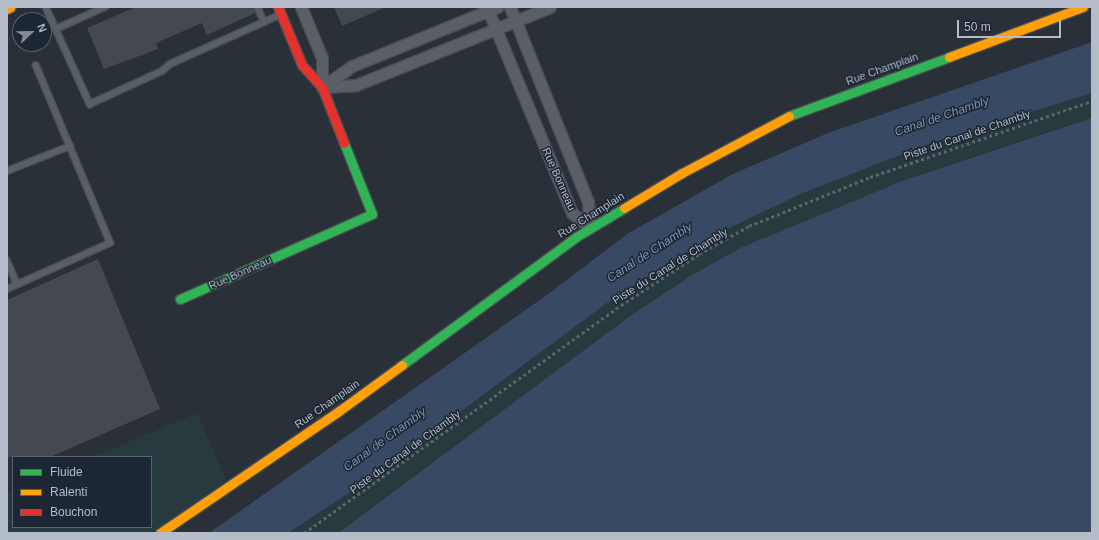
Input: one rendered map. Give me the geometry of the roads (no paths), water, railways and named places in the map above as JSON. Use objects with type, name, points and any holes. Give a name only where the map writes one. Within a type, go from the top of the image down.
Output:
[{"type":"street","name":"Rue Bonneau","points":[[301,7],[322,58],[322,87]]},
{"type":"street","name":"Rue Bonneau","points":[[510,7],[588,202],[590,228]]},
{"type":"street","points":[[322,87],[356,85],[550,7]]},
{"type":"street","name":"Rue Champlain","points":[[160,533],[339,411],[590,228],[682,173],[781,119],[1083,7]]},
{"type":"street","name":"Rue Bonneau","points":[[322,87],[352,66],[493,9],[496,30],[572,212],[590,228]]},
{"type":"street","name":"Rue Bonneau","points":[[180,299],[372,214],[322,87],[302,65],[279,11]]},
{"type":"street","points":[[415,41],[423,58]]},
{"type":"lane","points":[[46,7],[90,104],[162,71],[170,64],[264,22],[279,11]]},
{"type":"lane","points":[[56,30],[105,7]]},
{"type":"lane","points":[[258,7],[264,22]]},
{"type":"lane","points":[[7,289],[110,243],[36,66]]},
{"type":"lane","points":[[7,171],[70,146]]},
{"type":"lane","points":[[7,260],[17,284]]},
{"type":"water","name":"Canal de Chambly","points":[[1092,42],[1092,93],[926,145],[803,193],[710,237],[607,303],[367,481],[288,533],[209,533],[551,292],[627,234],[733,174],[828,133]]},
{"type":"water","points":[[1092,118],[1092,533],[338,533],[630,316],[692,275],[740,248],[902,181]]}]
